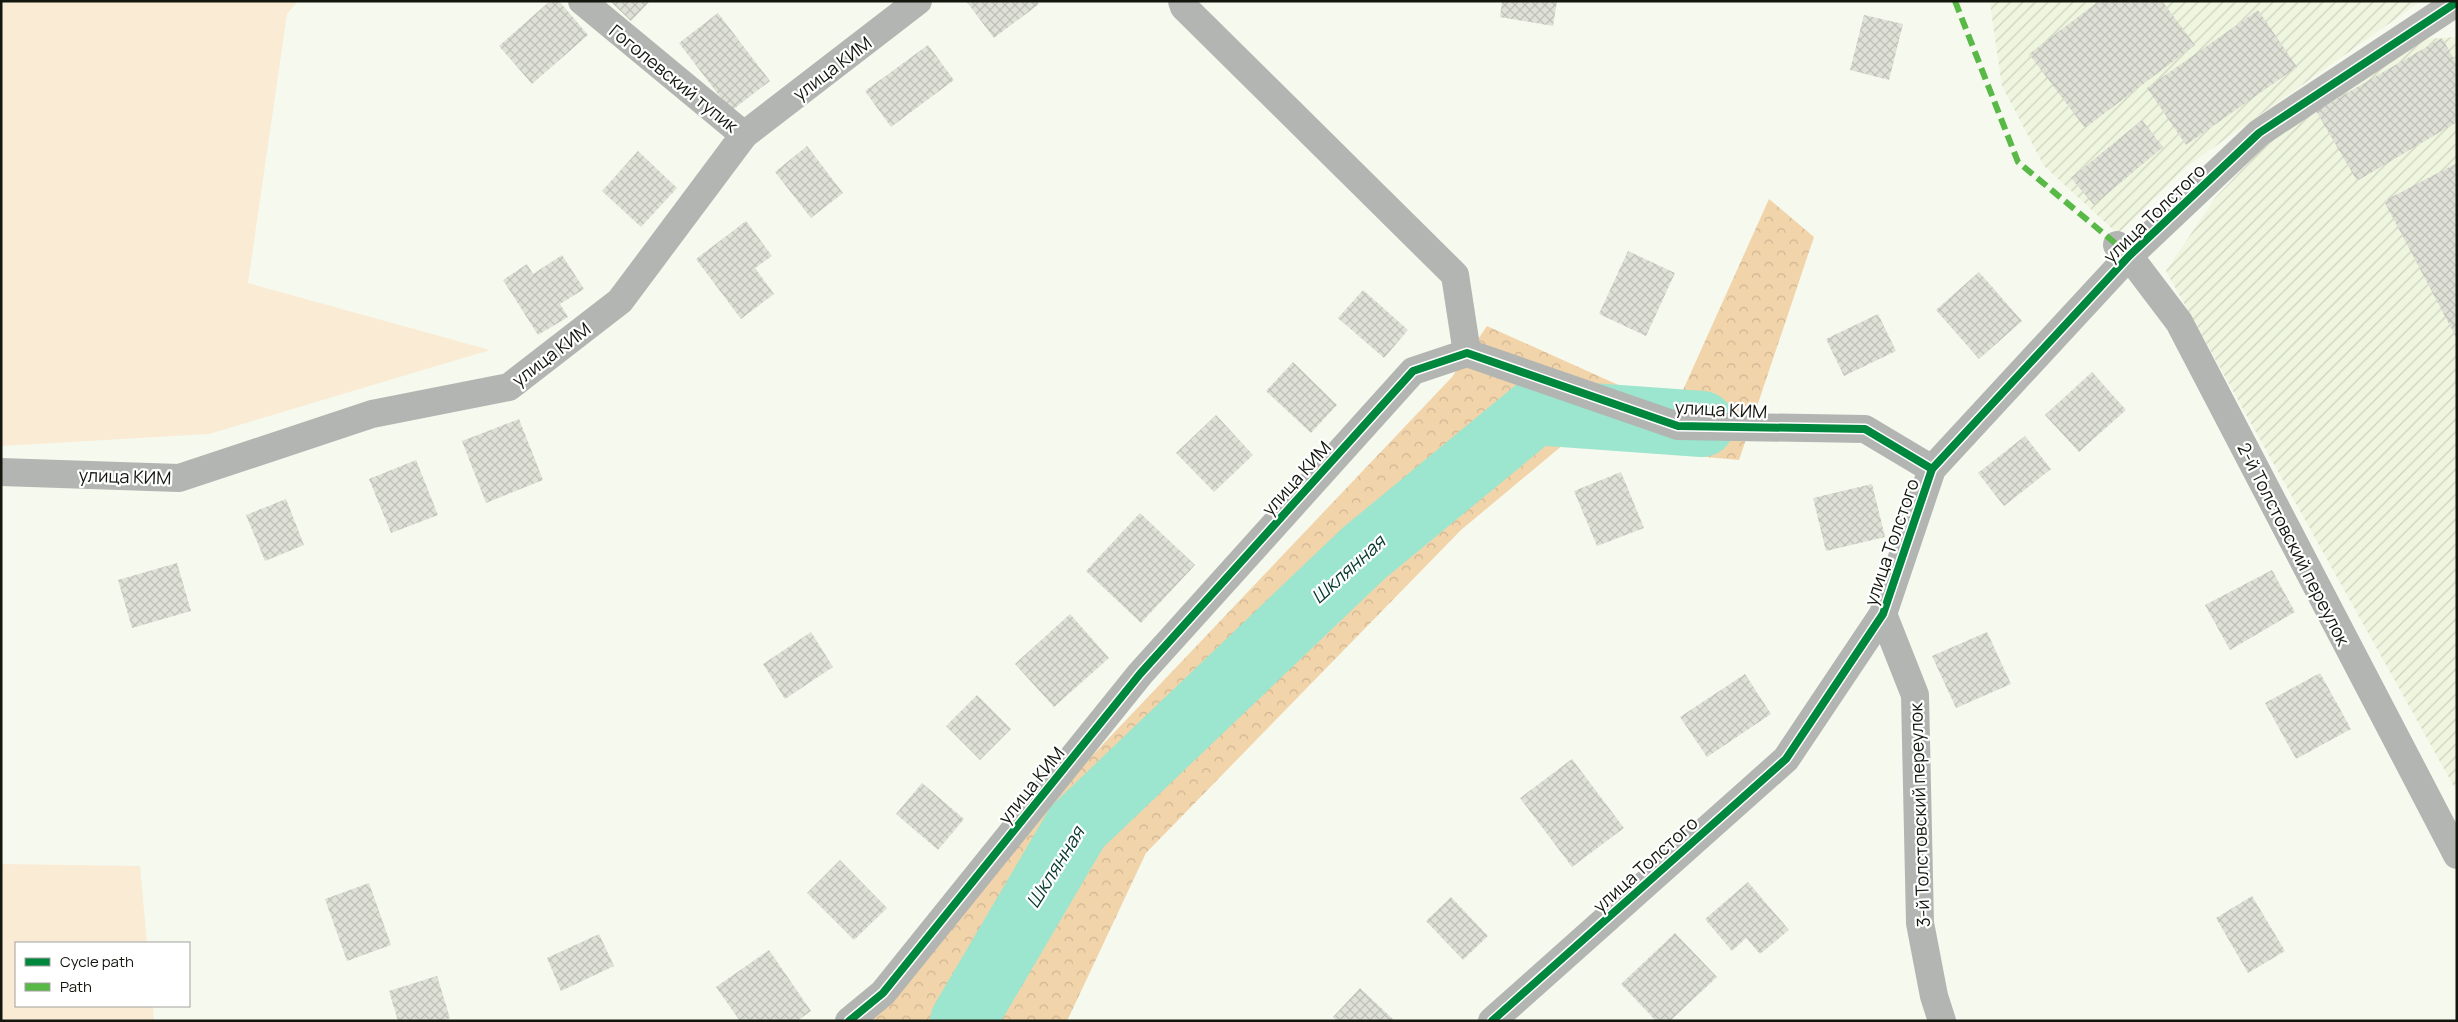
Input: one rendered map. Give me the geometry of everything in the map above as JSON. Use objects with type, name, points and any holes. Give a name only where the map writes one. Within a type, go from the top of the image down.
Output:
[{"type":"street","name":"Гоголевский тупик","points":[[582,1],[744,135]]},
{"type":"street","name":"улица КИМ","points":[[1,472],[179,478],[372,414],[509,387],[620,300],[744,135],[918,1]]},
{"type":"street","points":[[1182,1],[1184,7],[1455,275],[1467,353]]},
{"type":"street","name":"улица Толстого","points":[[1492,1021],[1786,759],[1883,614],[1930,469],[2122,250],[2259,133],[2457,2]]},
{"type":"street","name":"2-й Толстовский переулок","points":[[2122,250],[2179,322],[2457,855]]},
{"type":"street","name":"улица КИМ","points":[[849,1021],[883,994],[1140,674],[1413,371],[1467,353],[1678,426],[1865,429],[1930,469]]},
{"type":"street","name":"3-й Толстовский переулок","points":[[1883,614],[1915,695],[1920,923],[1934,996],[1942,1021]]},
{"type":"shaded area","points":[[1,1],[298,1],[287,14],[248,283],[490,350],[209,434],[1,446]]},
{"type":"shaded area","points":[[1993,1],[2421,1],[2186,167],[2118,234],[2044,166],[2002,86],[1990,4]]},
{"type":"shaded area","points":[[2457,37],[2457,792],[2166,271],[2215,198],[2271,139],[2423,39]]},
{"type":"shaded area","points":[[1,864],[140,866],[147,942],[15,942],[15,1007],[153,1007],[154,1021],[1,1021]]},
{"type":"green space","points":[[1769,199],[1814,237],[1739,460],[1564,444],[1461,530],[1146,853],[1067,1021],[840,1021],[1452,377],[1487,326],[1674,410]]},
{"type":"building","points":[[550,1],[559,1],[588,35],[532,84],[499,46]]},
{"type":"building","points":[[610,1],[650,1],[631,21]]},
{"type":"building","points":[[966,1],[1037,1],[1039,4],[994,38]]},
{"type":"building","points":[[1502,1],[1557,1],[1553,26],[1500,17]]},
{"type":"building","points":[[2099,1],[2162,1],[2195,45],[2085,128],[2029,54]]},
{"type":"building","points":[[2258,10],[2297,67],[2186,145],[2147,88]]},
{"type":"building","points":[[718,13],[770,81],[731,111],[679,43]]},
{"type":"building","points":[[1864,15],[1903,24],[1889,80],[1850,70]]},
{"type":"building","points":[[2442,38],[2457,64],[2457,122],[2357,181],[2316,111]]},
{"type":"building","points":[[928,45],[954,80],[891,127],[865,91]]},
{"type":"building","points":[[2142,120],[2163,147],[2094,205],[2071,178]]},
{"type":"building","points":[[807,146],[843,193],[811,218],[775,172]]},
{"type":"building","points":[[638,151],[677,188],[641,227],[602,191]]},
{"type":"building","points":[[2457,163],[2457,339],[2384,201]]},
{"type":"building","points":[[746,221],[772,256],[755,268],[774,294],[741,319],[696,259]]},
{"type":"building","points":[[1628,251],[1675,273],[1646,336],[1599,314]]},
{"type":"building","points":[[562,255],[584,289],[560,304],[568,317],[538,335],[503,280],[527,264],[533,274]]},
{"type":"building","points":[[1979,272],[2022,321],[1979,359],[1936,310]]},
{"type":"building","points":[[1363,290],[1408,330],[1384,358],[1338,318]]},
{"type":"building","points":[[1878,314],[1896,351],[1844,376],[1826,339]]},
{"type":"building","points":[[1293,362],[1337,405],[1311,433],[1266,391]]},
{"type":"building","points":[[2092,372],[2126,410],[2079,452],[2045,415]]},
{"type":"building","points":[[1216,415],[1253,455],[1214,492],[1176,453]]},
{"type":"building","points":[[519,419],[543,480],[486,503],[462,441]]},
{"type":"building","points":[[2025,436],[2051,469],[2004,506],[1978,473]]},
{"type":"building","points":[[416,460],[438,515],[391,533],[369,479]]},
{"type":"building","points":[[1621,472],[1644,528],[1597,546],[1574,491]]},
{"type":"building","points":[[1872,484],[1885,537],[1826,551],[1813,498]]},
{"type":"building","points":[[286,499],[304,545],[265,561],[246,515]]},
{"type":"building","points":[[1140,513],[1195,565],[1141,623],[1086,571]]},
{"type":"building","points":[[177,563],[191,611],[132,628],[118,580]]},
{"type":"building","points":[[2272,570],[2295,612],[2230,650],[2205,605]]},
{"type":"building","points":[[1070,614],[1109,658],[1054,707],[1015,664]]},
{"type":"building","points":[[811,632],[833,667],[785,699],[763,664]]},
{"type":"building","points":[[1987,632],[2011,684],[1956,708],[1932,656]]},
{"type":"building","points":[[2320,673],[2351,729],[2296,759],[2265,703]]},
{"type":"building","points":[[1745,674],[1771,714],[1707,757],[1680,717]]},
{"type":"building","points":[[977,695],[1011,729],[980,760],[946,726]]},
{"type":"building","points":[[1572,759],[1624,828],[1572,867],[1520,798]]},
{"type":"building","points":[[922,783],[964,819],[938,850],[896,814]]},
{"type":"building","points":[[840,860],[887,908],[854,940],[807,893]]},
{"type":"building","points":[[1748,882],[1789,930],[1760,954],[1746,938],[1732,951],[1705,919]]},
{"type":"building","points":[[369,883],[391,945],[347,961],[325,899]]},
{"type":"building","points":[[2252,896],[2285,951],[2248,973],[2216,918]]},
{"type":"building","points":[[1451,897],[1488,936],[1463,960],[1426,921]]},
{"type":"building","points":[[1675,933],[1717,977],[1670,1021],[1656,1021],[1621,984]]},
{"type":"building","points":[[599,934],[614,966],[561,991],[547,958]]},
{"type":"building","points":[[769,950],[811,1011],[797,1021],[740,1021],[716,987]]},
{"type":"building","points":[[437,976],[450,1018],[442,1021],[398,1021],[389,991]]},
{"type":"building","points":[[1360,988],[1395,1021],[1337,1021],[1333,1017]]},
{"type":"waterway","name":"Шклянная","points":[[963,1021],[1077,827],[1364,553],[1535,412],[1702,424]]},
{"type":"marked path","points":[[1955,1],[2018,162],[2115,243]]},
{"type":"cycle path","points":[[1492,1021],[1786,759],[1883,614],[1932,469],[2129,256],[2259,133],[2457,2]]},
{"type":"cycle path","points":[[849,1021],[883,993],[1140,674],[1413,371],[1467,353],[1678,426],[1865,429],[1932,469]]}]
